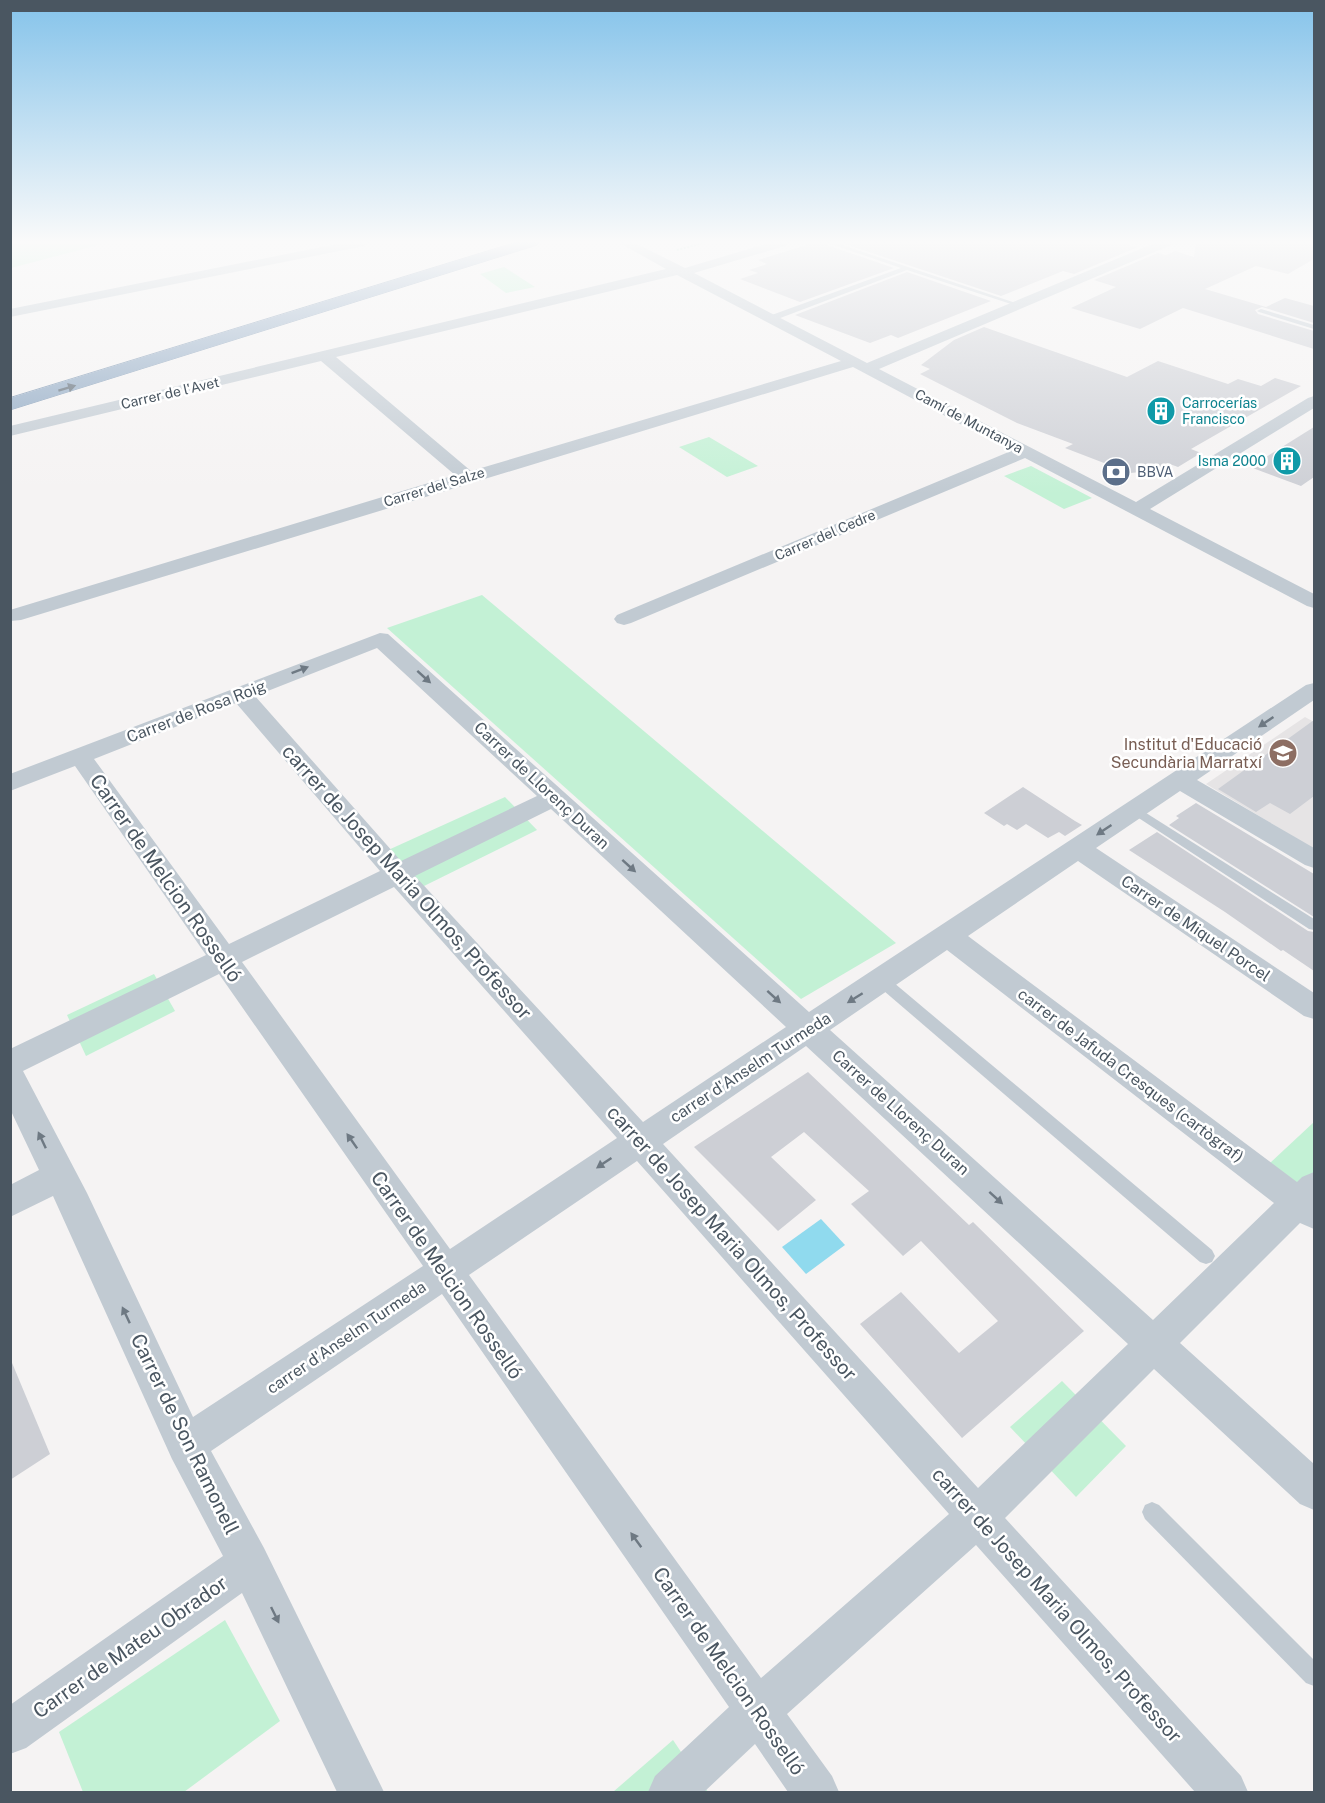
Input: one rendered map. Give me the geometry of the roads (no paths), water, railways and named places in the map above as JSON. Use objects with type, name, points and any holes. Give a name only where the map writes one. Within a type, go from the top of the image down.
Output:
[{"type":"highway","points":[[10,388],[214,326]]},
{"type":"highway","points":[[10,404],[261,326]]},
{"type":"street","name":"Carrer de l'Avet","points":[[10,431],[450,326]]},
{"type":"street","name":"Camí de Muntanya","points":[[787,326],[1314,602]]},
{"type":"street","name":"Carrer del Salze","points":[[14,616],[468,477],[861,365],[960,326]]},
{"type":"street","points":[[325,356],[468,477]]},
{"type":"street","points":[[1137,509],[1314,401]]},
{"type":"street","name":"Carrer del Cedre","points":[[624,619],[1026,451]]},
{"type":"street","name":"Carrer de Rosa Roig","points":[[10,783],[380,639]]},
{"type":"street","name":"Carrer de Llorenç Duran","points":[[380,639],[536,779],[553,798],[809,1027],[1102,1295],[1153,1345],[1314,1490]]},
{"type":"street","name":"carrer de Josep Maria Olmos, Professor","points":[[240,693],[397,873],[1225,1792]]},
{"type":"street","name":"carrer d'Anselm Turmeda","points":[[186,1445],[639,1140],[882,981],[1077,848],[1312,695]]},
{"type":"street","name":"Carrer de Melcion Rosselló","points":[[80,756],[816,1792]]},
{"type":"street","points":[[1180,780],[1314,859]]},
{"type":"street","points":[[10,1064],[553,798]]},
{"type":"street","name":"Carrer de Miquel Porcel","points":[[1077,848],[1314,1008]]},
{"type":"street","name":"carrer de Jafuda Cresques (cartògraf)","points":[[947,935],[1309,1201]]},
{"type":"street","name":"Carrer de Son Ramonell","points":[[10,1076],[75,1204],[186,1445],[249,1563],[361,1792]]},
{"type":"street","points":[[10,1202],[59,1176]]},
{"type":"street","points":[[671,1792],[758,1710],[978,1516],[1153,1345],[1309,1201]]},
{"type":"street","name":"Carrer de Mateu Obrador","points":[[10,1732],[249,1563]]},
{"type":"lane","points":[[1135,810],[1314,925]]},
{"type":"lane","points":[[882,981],[1206,1256]]},
{"type":"lane","points":[[1152,1512],[1314,1675]]},
{"type":"water","points":[[821,1219],[845,1245],[806,1274],[782,1247]]},
{"type":"place","name":"Carrocerías Francisco","points":[[1161,411]]},
{"type":"place","name":"Isma 2000","points":[[1287,461]]},
{"type":"place","name":"BBVA","points":[[1116,472]]},
{"type":"place","name":"Institut d'Educació Secundària Marratxí","points":[[1283,753]]}]
